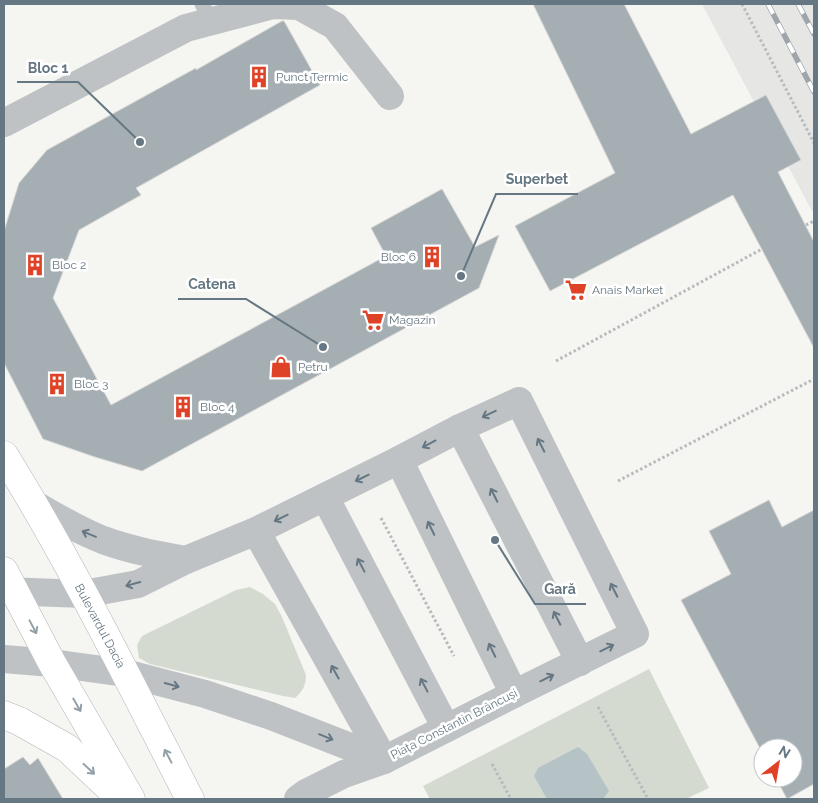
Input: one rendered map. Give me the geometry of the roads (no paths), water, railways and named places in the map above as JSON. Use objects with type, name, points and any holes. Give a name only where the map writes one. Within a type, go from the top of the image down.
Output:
[{"type":"main road","name":"Bulevardul Dacia","points":[[4,455],[34,504],[84,594],[190,799]]},
{"type":"main road","points":[[7,584],[131,799]]},
{"type":"main road","points":[[4,716],[67,748],[121,799]]},
{"type":"street","points":[[4,123],[186,28],[206,13],[273,5],[299,6],[334,26],[390,96]]},
{"type":"street","name":"Piața Constantin Brâncuși","points":[[4,659],[52,663],[125,673],[205,694],[271,716],[384,760],[636,634],[519,401],[460,428]]},
{"type":"street","points":[[7,584],[84,594],[138,584],[186,560],[256,531],[460,428],[580,662]]},
{"type":"street","points":[[398,460],[514,694]]},
{"type":"street","points":[[325,497],[446,728]]},
{"type":"street","points":[[34,504],[74,527],[103,540],[141,552],[186,560]]},
{"type":"street","points":[[256,531],[384,760],[344,774],[298,799]]},
{"type":"railway","points":[[768,4],[814,92]]},
{"type":"railway","points":[[798,4],[814,34]]},
{"type":"place","name":"Punct Termic","points":[[259,77]]},
{"type":"place","name":"Bloc 1","points":[[140,142]]},
{"type":"place","name":"Bloc 6","points":[[432,257]]},
{"type":"place","name":"Bloc 2","points":[[35,265]]},
{"type":"place","name":"Superbet","points":[[461,276]]},
{"type":"place","name":"Anais Market","points":[[576,290]]},
{"type":"place","name":"Magazin","points":[[373,320]]},
{"type":"place","name":"Catena","points":[[323,347]]},
{"type":"place","name":"Petru","points":[[281,367]]},
{"type":"place","name":"Bloc 3","points":[[57,384]]},
{"type":"place","name":"Bloc 4","points":[[183,407]]},
{"type":"place","name":"Gară","points":[[495,540]]}]
